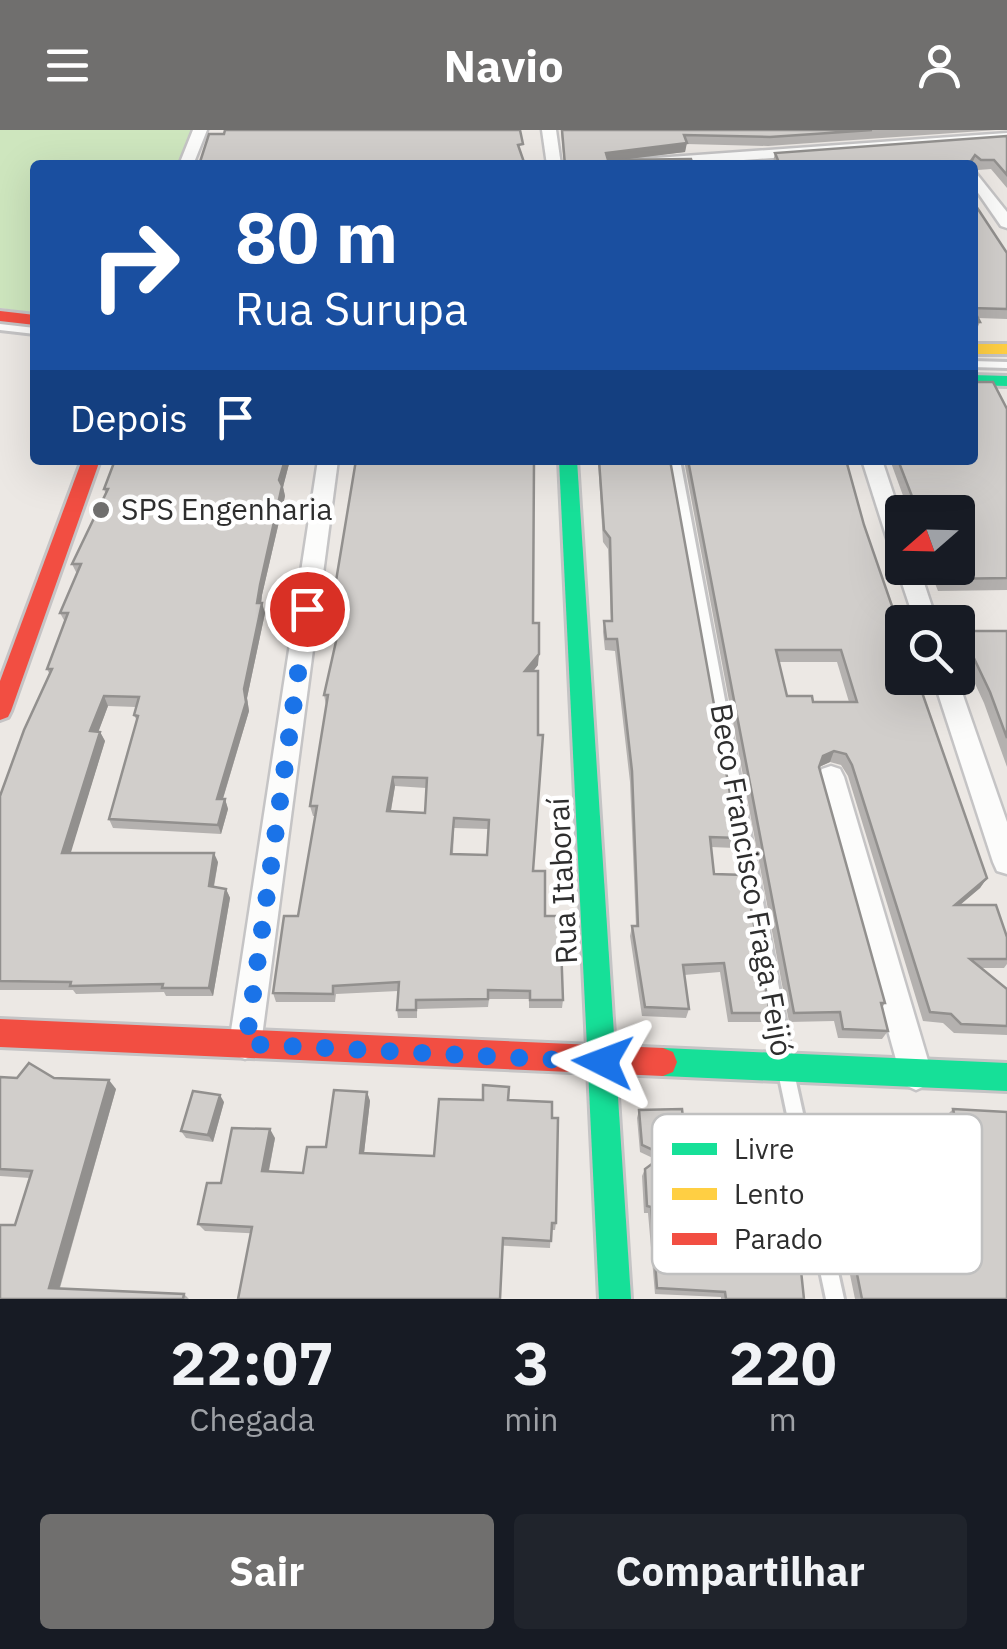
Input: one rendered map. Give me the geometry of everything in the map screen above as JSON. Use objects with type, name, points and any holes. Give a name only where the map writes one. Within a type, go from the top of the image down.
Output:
[{"type":"street","points":[[188,160],[200,130]]},
{"type":"street","points":[[550,130],[553,160]]},
{"type":"street","points":[[948,135],[965,160]]},
{"type":"street","points":[[720,160],[948,135],[1007,137]]},
{"type":"street","points":[[978,181],[1007,223]]},
{"type":"street","points":[[0,316],[30,319]]},
{"type":"street","points":[[0,346],[30,348]]},
{"type":"street","points":[[978,352],[1004,354]]},
{"type":"street","points":[[978,380],[1007,380]]},
{"type":"street","points":[[0,710],[89,465]]},
{"type":"street","points":[[246,1044],[327,465]]},
{"type":"street","name":"Rua Itaboraí","points":[[568,465],[615,1299]]},
{"type":"street","points":[[874,465],[885,499]]},
{"type":"street","points":[[951,695],[1007,862]]},
{"type":"street","points":[[832,778],[916,1074]]},
{"type":"street","points":[[0,1033],[1007,1078]]},
{"type":"lane","points":[[0,327],[30,330]]},
{"type":"lane","points":[[978,362],[1004,354]]},
{"type":"lane","name":"Beco Francisco Fraga Feijó","points":[[676,465],[796,1114]]},
{"type":"lane","name":"Beco Francisco Fraga Feijó","points":[[830,1274],[835,1299]]},
{"type":"green space","points":[[0,130],[192,130],[181,160],[30,160],[30,312],[0,308]]},
{"type":"building","points":[[225,130],[520,130],[523,144],[518,145],[523,160],[201,160],[209,134],[224,134]]},
{"type":"building","points":[[562,130],[872,130],[770,137],[684,135],[687,143],[606,153],[608,160],[565,160]]},
{"type":"building","points":[[1007,136],[1007,175],[994,160],[981,160],[975,155],[972,160],[778,160],[775,153]]},
{"type":"building","points":[[978,209],[1007,253],[1007,309],[978,308]]},
{"type":"building","points":[[978,382],[993,382],[1007,409],[1007,578],[975,578],[975,495],[911,495],[900,465],[978,465]]},
{"type":"building","points":[[113,465],[284,465],[257,603],[262,603],[244,689],[246,702],[217,799],[225,799],[218,825],[109,819],[138,716],[134,715],[139,697],[104,696],[90,731],[100,732],[62,853],[214,853],[209,886],[226,889],[209,988],[0,981],[0,796],[52,669],[47,669],[68,613],[60,613],[81,564],[72,564],[108,489],[104,489]]},
{"type":"building","points":[[355,465],[534,465],[533,623],[539,623],[539,654],[525,671],[538,671],[538,735],[543,735],[533,871],[545,871],[545,916],[560,916],[563,1000],[530,1000],[530,991],[488,990],[488,999],[416,1000],[416,1010],[397,1010],[399,982],[333,986],[333,994],[273,993],[284,916],[298,916],[317,806],[310,806],[328,695],[324,695],[341,619],[335,619],[339,593],[334,593]],"holes":[[[393,777],[427,778],[425,813],[387,811]],[[454,818],[489,820],[487,855],[451,854]]]},
{"type":"building","points":[[599,465],[671,465],[738,838],[710,837],[714,874],[745,875],[770,1013],[732,1013],[724,963],[683,965],[689,1009],[645,1007],[632,926],[638,926],[632,771],[617,639],[606,639],[604,621],[612,621],[610,538],[604,530]]},
{"type":"building","points":[[689,465],[847,465],[892,605],[885,605],[885,695],[923,695],[987,878],[955,905],[996,905],[1007,937],[1007,959],[970,959],[1007,989],[1007,1026],[961,1024],[951,1014],[930,1012],[852,765],[846,754],[834,751],[823,756],[819,767],[885,1003],[881,1003],[888,1031],[843,1029],[840,1012],[794,1013]],"holes":[[[776,650],[841,650],[857,702],[813,702],[812,696],[787,696]]]},
{"type":"building","points":[[975,631],[1007,631],[1007,738],[975,660]]},
{"type":"building","points":[[29,1063],[54,1078],[109,1080],[49,1288],[184,1294],[183,1299],[0,1299],[0,1225],[15,1225],[32,1171],[0,1169],[0,1077],[17,1078]]},
{"type":"building","points":[[483,1085],[509,1087],[508,1100],[552,1102],[552,1118],[558,1118],[556,1223],[552,1223],[551,1241],[503,1238],[500,1299],[238,1299],[252,1227],[198,1224],[207,1183],[221,1183],[232,1128],[270,1129],[262,1171],[303,1173],[307,1147],[326,1147],[334,1090],[367,1092],[360,1153],[434,1156],[439,1099],[483,1100]]},
{"type":"building","points":[[193,1091],[220,1095],[208,1135],[181,1131]]},
{"type":"building","points":[[682,1109],[683,1114],[652,1114],[652,1150],[642,1145],[639,1110]]},
{"type":"building","points":[[953,1109],[1007,1112],[1007,1299],[862,1299],[857,1274],[982,1274],[982,1114],[954,1114]]},
{"type":"building","points":[[652,1164],[652,1220],[651,1207],[647,1206],[645,1169]]},
{"type":"building","points":[[656,1274],[801,1274],[804,1299],[726,1299],[725,1292],[657,1288]]},
{"type":"traffic: fast","points":[[978,380],[1007,381]]},
{"type":"traffic: fast","points":[[568,465],[615,1299]]},
{"type":"traffic: fast","points":[[663,1062],[1007,1077]]},
{"type":"traffic: slow","points":[[978,349],[1007,349]]},
{"type":"traffic: jam","points":[[0,316],[30,319]]},
{"type":"traffic: jam","points":[[0,711],[89,465]]},
{"type":"traffic: jam","points":[[0,1033],[663,1062]]},
{"type":"place","name":"SPS Engenharia","points":[[101,510]]},
{"type":"route","points":[[307,609],[246,1044],[603,1062]]}]
